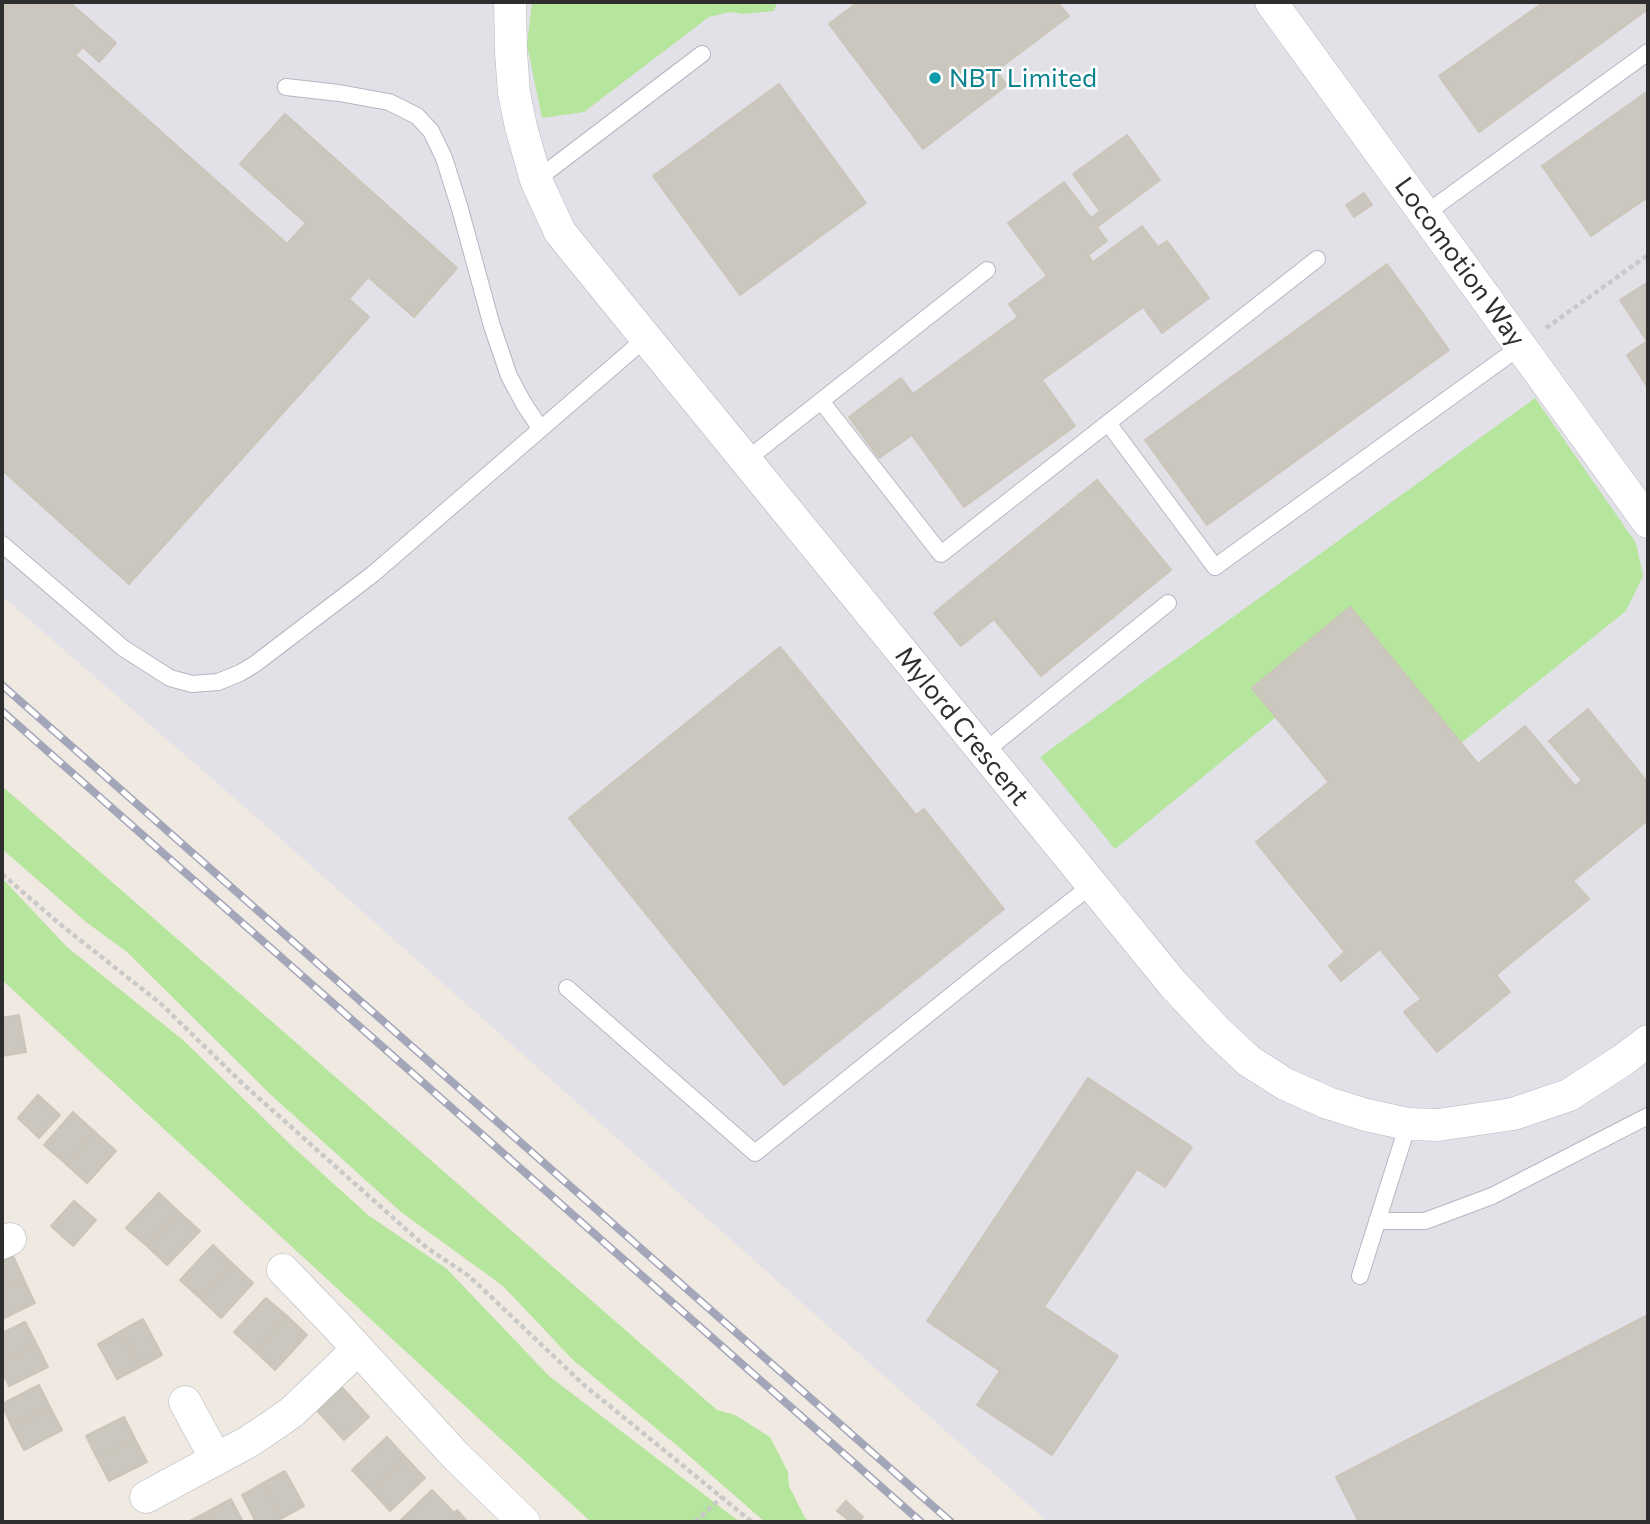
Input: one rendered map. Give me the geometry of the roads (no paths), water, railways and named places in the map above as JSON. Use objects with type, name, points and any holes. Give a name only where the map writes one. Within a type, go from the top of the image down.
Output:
[{"type":"street","name":"Mylord Crescent","points":[[509,2],[514,93],[521,127],[536,180],[561,232],[1173,984],[1249,1061],[1284,1084],[1328,1103],[1408,1124],[1438,1125],[1513,1114],[1570,1095],[1648,1041]]},
{"type":"street","name":"Locomotion Way","points":[[1271,2],[1648,522]]},
{"type":"street","points":[[283,1270],[456,1456],[524,1522]]},
{"type":"street","points":[[146,1497],[256,1437],[292,1412],[358,1349]]},
{"type":"street","points":[[186,1402],[216,1459]]},
{"type":"lane","points":[[1425,214],[1648,52]]},
{"type":"lane","points":[[536,180],[702,54]]},
{"type":"lane","points":[[286,87],[389,102],[417,116],[431,131],[444,158],[509,376],[540,428]]},
{"type":"lane","points":[[821,401],[941,554],[1317,259]]},
{"type":"lane","points":[[745,461],[987,270]]},
{"type":"lane","points":[[2,544],[123,648],[170,678],[192,684],[218,682],[255,664],[373,574],[646,338]]},
{"type":"lane","points":[[1108,423],[1215,567],[1521,346]]},
{"type":"lane","points":[[984,752],[1168,603]]},
{"type":"lane","points":[[567,988],[754,1153],[1092,885]]},
{"type":"lane","points":[[1377,1221],[1425,1221],[1492,1196],[1648,1116]]},
{"type":"lane","points":[[1360,1276],[1408,1124]]},
{"type":"railway","points":[[2,685],[951,1522]]},
{"type":"railway","points":[[2,711],[921,1522]]},
{"type":"place","name":"NBT Limited","points":[[935,78]]}]
